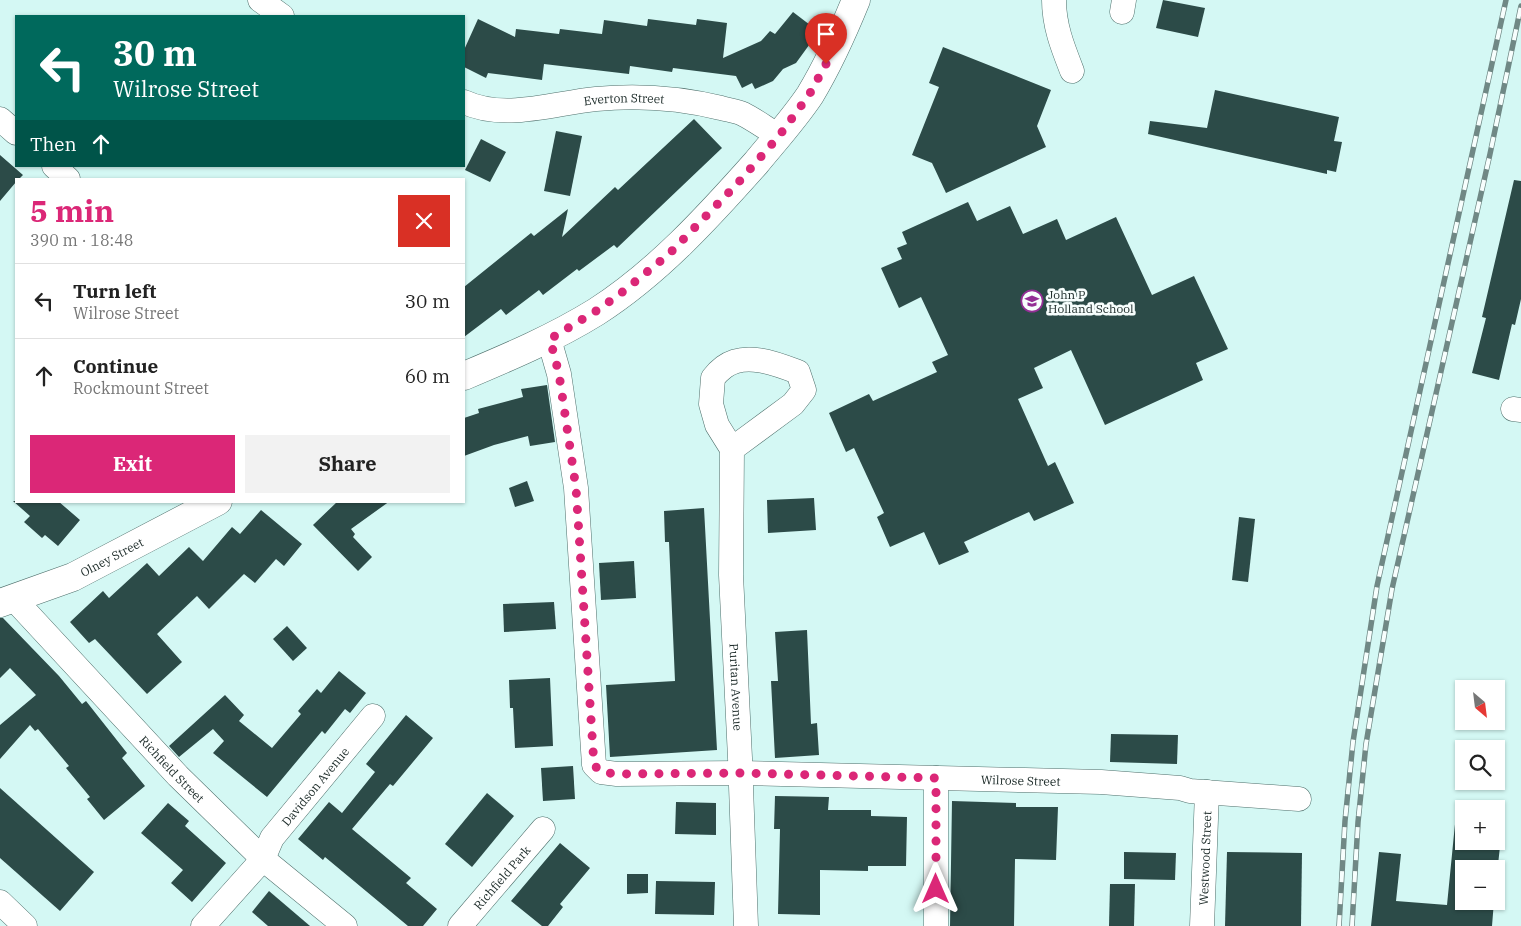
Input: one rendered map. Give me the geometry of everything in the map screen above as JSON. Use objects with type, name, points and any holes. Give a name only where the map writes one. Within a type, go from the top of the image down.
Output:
[{"type":"street","points":[[260,0],[281,15]]},
{"type":"street","points":[[465,376],[550,339],[620,294],[669,254],[737,184],[779,136],[809,95],[843,33],[856,0]]},
{"type":"street","points":[[1054,0],[1054,14],[1060,40],[1072,71]]},
{"type":"street","name":"Everton Street","points":[[465,102],[473,106],[499,110],[526,110],[602,98],[625,97],[685,100],[742,113],[779,136]]},
{"type":"street","points":[[0,119],[15,132]]},
{"type":"street","points":[[55,167],[67,178]]},
{"type":"street","name":"Wilrose Street","points":[[550,339],[559,374],[576,488],[594,765],[601,772],[617,774],[741,773],[1101,782],[1299,799]]},
{"type":"street","name":"Puritan Avenue","points":[[732,449],[732,574],[746,926]]},
{"type":"street","name":"Olney Street","points":[[7,601],[73,577],[202,504]]},
{"type":"street","name":"Richfield Street","points":[[7,601],[178,776],[263,859],[345,926]]},
{"type":"street","name":"Davidson Avenue","points":[[203,926],[263,859],[272,838],[373,716]]},
{"type":"street","points":[[936,778],[936,926]]},
{"type":"street","name":"Westwood Street","points":[[1202,926],[1207,792]]},
{"type":"street","name":"Richfield Park","points":[[460,926],[543,829]]},
{"type":"street","points":[[0,902],[25,926]]},
{"type":"building","points":[[1163,0],[1205,8],[1198,37],[1156,28]]},
{"type":"building","points":[[793,12],[814,28],[806,36],[812,41],[796,63],[783,69],[773,81],[755,89],[752,83],[742,88],[736,76],[673,68],[672,72],[630,66],[629,74],[544,64],[542,80],[488,73],[486,78],[465,68],[465,48],[478,19],[515,37],[516,29],[559,34],[560,29],[602,34],[604,20],[647,26],[648,19],[696,25],[697,19],[727,23],[723,58],[761,41],[770,31],[775,34]]},
{"type":"building","points":[[943,47],[1051,90],[1037,126],[1046,147],[946,193],[932,163],[912,155],[939,87],[929,83]]},
{"type":"building","points":[[1215,90],[1339,117],[1334,141],[1342,142],[1336,172],[1327,170],[1327,174],[1148,134],[1150,121],[1207,128]]},
{"type":"building","points":[[694,119],[722,148],[617,248],[614,245],[579,271],[577,269],[543,295],[539,290],[506,315],[501,309],[465,336],[465,286],[531,233],[534,236],[568,209],[562,237],[615,187],[618,190]]},
{"type":"building","points":[[556,131],[582,136],[570,196],[544,191]]},
{"type":"building","points":[[481,139],[506,152],[490,182],[465,170]]},
{"type":"building","points":[[0,155],[23,175],[20,178],[15,178],[15,183],[0,201]]},
{"type":"building","points":[[1514,180],[1521,181],[1521,299],[1515,325],[1512,324],[1499,380],[1472,373],[1486,318],[1482,317]]},
{"type":"building","points":[[968,202],[977,221],[1010,206],[1023,234],[1057,219],[1066,240],[1116,217],[1152,295],[1194,276],[1228,349],[1196,363],[1203,380],[1105,425],[1071,350],[1034,368],[1043,388],[1018,399],[1048,466],[1055,462],[1074,503],[1034,521],[1029,512],[964,542],[969,552],[939,565],[924,532],[890,547],[877,517],[884,513],[854,448],[846,452],[829,413],[869,394],[873,401],[937,372],[932,362],[948,355],[921,297],[899,308],[881,268],[902,259],[897,248],[907,244],[902,232]]},
{"type":"building","points":[[547,385],[555,442],[530,446],[528,436],[494,445],[465,456],[465,418],[479,413],[478,409],[523,397],[521,389]]},
{"type":"building","points":[[527,481],[534,501],[515,507],[509,488]]},
{"type":"building","points":[[814,498],[816,530],[768,533],[767,500]]},
{"type":"building","points":[[15,503],[60,503],[80,520],[58,546],[45,535],[42,538],[24,522],[30,516]]},
{"type":"building","points":[[336,503],[387,503],[351,529],[355,534],[353,537],[372,557],[358,571],[313,525]]},
{"type":"building","points":[[704,508],[717,750],[610,757],[606,685],[675,681],[669,542],[665,542],[664,511]]},
{"type":"building","points":[[261,510],[302,544],[284,566],[276,559],[255,583],[244,574],[209,609],[197,596],[157,634],[182,662],[147,694],[95,639],[89,643],[70,622],[103,591],[109,598],[147,563],[159,576],[189,547],[203,561],[232,527],[240,534]]},
{"type":"building","points":[[1239,517],[1255,519],[1248,582],[1232,580]]},
{"type":"building","points":[[634,561],[636,598],[601,600],[599,563]]},
{"type":"building","points":[[554,602],[556,629],[504,632],[503,604]]},
{"type":"building","points":[[0,618],[3,618],[59,676],[82,704],[86,701],[127,753],[122,758],[145,786],[104,820],[87,799],[90,797],[66,768],[69,766],[38,729],[35,731],[30,725],[0,759],[0,725],[36,695],[10,668],[0,678]]},
{"type":"building","points":[[287,626],[307,648],[293,661],[273,639]]},
{"type":"building","points":[[807,630],[811,724],[817,723],[819,755],[775,758],[771,681],[778,681],[775,632]]},
{"type":"building","points":[[339,671],[366,693],[350,713],[345,709],[325,734],[322,731],[267,797],[213,753],[224,741],[213,729],[179,757],[169,746],[225,695],[244,715],[239,721],[272,748],[301,714],[298,711],[317,689],[321,693]]},
{"type":"building","points":[[550,678],[553,746],[515,748],[513,708],[510,708],[509,680]]},
{"type":"building","points":[[406,715],[433,738],[393,786],[390,784],[352,829],[411,878],[406,883],[437,909],[423,926],[408,926],[325,857],[323,860],[298,839],[329,802],[342,813],[375,772],[366,764]]},
{"type":"building","points":[[1111,734],[1178,735],[1177,764],[1110,762]]},
{"type":"building","points":[[573,766],[575,799],[543,801],[541,768]]},
{"type":"building","points":[[0,788],[94,872],[60,911],[0,858]]},
{"type":"building","points":[[487,793],[514,816],[472,867],[445,844]]},
{"type":"building","points":[[775,796],[829,797],[828,810],[871,810],[871,816],[907,817],[906,866],[868,866],[868,871],[820,870],[820,915],[778,914],[780,829],[774,829]]},
{"type":"building","points":[[952,801],[1016,803],[1016,807],[1058,807],[1056,860],[1015,859],[1014,926],[950,926]]},
{"type":"building","points":[[676,802],[716,803],[716,835],[675,834]]},
{"type":"building","points":[[168,803],[189,821],[185,826],[226,863],[192,902],[171,883],[183,870],[141,833]]},
{"type":"building","points":[[1455,824],[1455,850],[1500,850],[1499,860],[1455,860],[1455,910],[1493,910],[1492,926],[1371,926],[1379,852],[1401,854],[1396,901],[1447,905]]},
{"type":"building","points":[[560,843],[590,868],[560,904],[563,907],[548,926],[542,926],[511,901]]},
{"type":"building","points":[[1124,852],[1176,853],[1175,880],[1124,879]]},
{"type":"building","points":[[1227,852],[1302,853],[1301,926],[1225,926]]},
{"type":"building","points":[[627,874],[648,874],[648,893],[627,894]]},
{"type":"building","points":[[656,881],[715,882],[714,915],[655,914]]},
{"type":"building","points":[[1110,884],[1135,884],[1134,926],[1109,926]]},
{"type":"building","points":[[269,891],[310,926],[268,926],[252,912]]},
{"type":"railway","points":[[1339,926],[1345,821],[1353,742],[1377,586],[1506,0]]},
{"type":"railway","points":[[1352,926],[1358,822],[1366,744],[1392,589],[1490,154],[1521,6]]},
{"type":"place","name":"John P Holland School","points":[[1032,301]]},
{"type":"route","points":[[826,64],[809,95],[779,136],[737,184],[669,254],[620,294],[550,339],[559,374],[576,488],[594,765],[601,772],[617,774],[741,773],[936,778],[936,889]]}]
